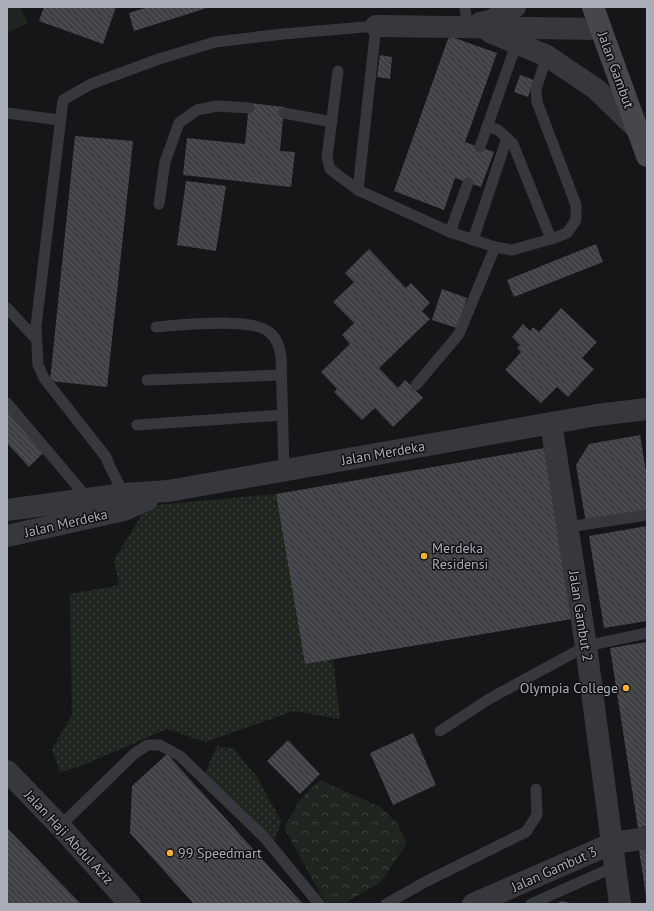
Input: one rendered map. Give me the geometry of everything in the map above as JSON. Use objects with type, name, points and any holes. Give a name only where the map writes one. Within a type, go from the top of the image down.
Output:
[{"type":"street","points":[[466,17],[490,21],[515,7]]},
{"type":"street","name":"Jalan Gambut","points":[[592,7],[647,156]]},
{"type":"street","points":[[466,17],[547,56],[596,89],[638,130]]},
{"type":"street","points":[[376,26],[466,17],[601,29]]},
{"type":"street","name":"Jalan Merdeka","points":[[597,415],[647,398]]},
{"type":"street","name":"Jalan Merdeka","points":[[10,505],[89,500],[124,494],[168,491],[597,415],[647,409]]},
{"type":"street","name":"Jalan Gambut 2","points":[[551,423],[586,646],[620,904]]},
{"type":"street","name":"Jalan Merdeka","points":[[7,536],[124,510],[168,491]]},
{"type":"street","name":"Jalan Haji Abdul Aziz","points":[[7,771],[60,826],[130,904]]},
{"type":"street","name":"Jalan Gambut 3","points":[[473,904],[613,843],[647,838]]},
{"type":"lane","points":[[124,494],[106,457],[44,378],[38,365],[35,338],[59,120],[63,100],[90,84],[159,59],[216,42],[283,34],[376,26],[358,190]]},
{"type":"lane","points":[[480,147],[517,42]]},
{"type":"lane","points":[[338,71],[327,157],[330,169],[358,190],[450,232],[495,247],[512,250],[552,239],[567,233],[576,220],[576,205],[537,102],[536,89],[547,56]]},
{"type":"lane","points":[[159,204],[165,162],[179,123],[197,110],[217,106],[249,108]]},
{"type":"lane","points":[[7,113],[59,120]]},
{"type":"lane","points":[[284,113],[332,122]]},
{"type":"lane","points":[[487,126],[498,130],[513,144],[552,239]]},
{"type":"lane","points":[[473,240],[507,138]]},
{"type":"lane","points":[[450,232],[468,182]]},
{"type":"lane","points":[[416,386],[459,334],[495,247]]},
{"type":"lane","points":[[7,308],[35,338]]},
{"type":"lane","points":[[156,327],[206,323],[252,325],[269,331],[279,343],[284,470]]},
{"type":"lane","points":[[147,380],[281,375]]},
{"type":"lane","points":[[7,403],[89,500]]},
{"type":"lane","points":[[137,425],[283,415]]},
{"type":"lane","points":[[568,527],[647,515]]},
{"type":"lane","points":[[440,731],[489,699],[586,646],[647,633]]},
{"type":"lane","points":[[60,826],[135,753],[148,745],[160,745],[180,756],[264,837],[319,904]]},
{"type":"lane","points":[[386,904],[427,881],[526,832],[537,815],[536,789]]},
{"type":"lane","points":[[531,904],[616,866]]},
{"type":"green space","points":[[7,7],[20,7],[28,23],[7,33]]},
{"type":"green space","points":[[276,494],[305,664],[333,659],[340,719],[294,711],[205,742],[167,729],[81,766],[60,772],[52,749],[72,715],[70,594],[119,585],[114,560],[147,506]]},
{"type":"green space","points":[[217,746],[233,748],[257,777],[281,821],[275,840],[264,837],[203,778]]},
{"type":"green space","points":[[320,780],[380,807],[397,823],[407,843],[381,882],[343,904],[326,904],[284,827],[300,800]]},
{"type":"building","points":[[44,7],[116,7],[103,44],[39,21]]},
{"type":"building","points":[[148,7],[210,7],[134,31],[129,13]]},
{"type":"building","points":[[449,36],[497,53],[465,142],[494,152],[481,187],[455,178],[444,210],[394,191]]},
{"type":"building","points":[[380,55],[392,57],[390,79],[377,77]]},
{"type":"building","points":[[520,75],[534,80],[528,97],[514,92]]},
{"type":"building","points":[[249,103],[284,107],[280,151],[295,152],[291,187],[183,175],[187,138],[245,144]]},
{"type":"building","points":[[75,136],[133,141],[107,387],[50,381]]},
{"type":"building","points":[[186,181],[226,186],[216,251],[177,245]]},
{"type":"building","points":[[596,244],[603,262],[514,297],[507,280]]},
{"type":"building","points":[[369,249],[406,288],[411,283],[430,303],[422,311],[430,319],[379,368],[398,388],[405,380],[423,398],[393,427],[375,408],[362,420],[334,392],[337,389],[321,372],[350,344],[342,335],[354,323],[333,302],[354,282],[345,273]]},
{"type":"building","points":[[442,289],[467,298],[457,328],[432,320]]},
{"type":"building","points":[[561,308],[597,342],[582,358],[594,369],[568,397],[557,387],[541,403],[505,370],[521,352],[517,348],[520,345],[512,337],[523,324],[530,331],[533,327],[539,332]]},
{"type":"building","points":[[7,410],[45,451],[29,467],[7,443]]},
{"type":"building","points":[[640,435],[647,478],[647,512],[586,523],[576,465],[589,444]]},
{"type":"building","name":"Merdeka Residensi","points":[[544,448],[572,619],[305,664],[276,494]]},
{"type":"building","points":[[647,526],[647,621],[604,628],[589,536]]},
{"type":"building","points":[[647,642],[647,826],[638,828],[610,648]]},
{"type":"building","points":[[413,733],[436,785],[393,805],[370,753]]},
{"type":"building","points":[[288,740],[320,774],[300,794],[267,761]]},
{"type":"building","points":[[167,754],[303,904],[194,904],[130,833],[132,786]]},
{"type":"building","points":[[7,828],[81,904],[7,904]]},
{"type":"building","points":[[647,849],[647,896],[646,896],[639,850]]},
{"type":"building","points":[[562,901],[573,904],[555,904]]},
{"type":"place","name":"Merdeka Residensi","points":[[424,556]]},
{"type":"place","name":"Olympia College","points":[[626,688]]},
{"type":"place","name":"99 Speedmart","points":[[170,853]]}]
